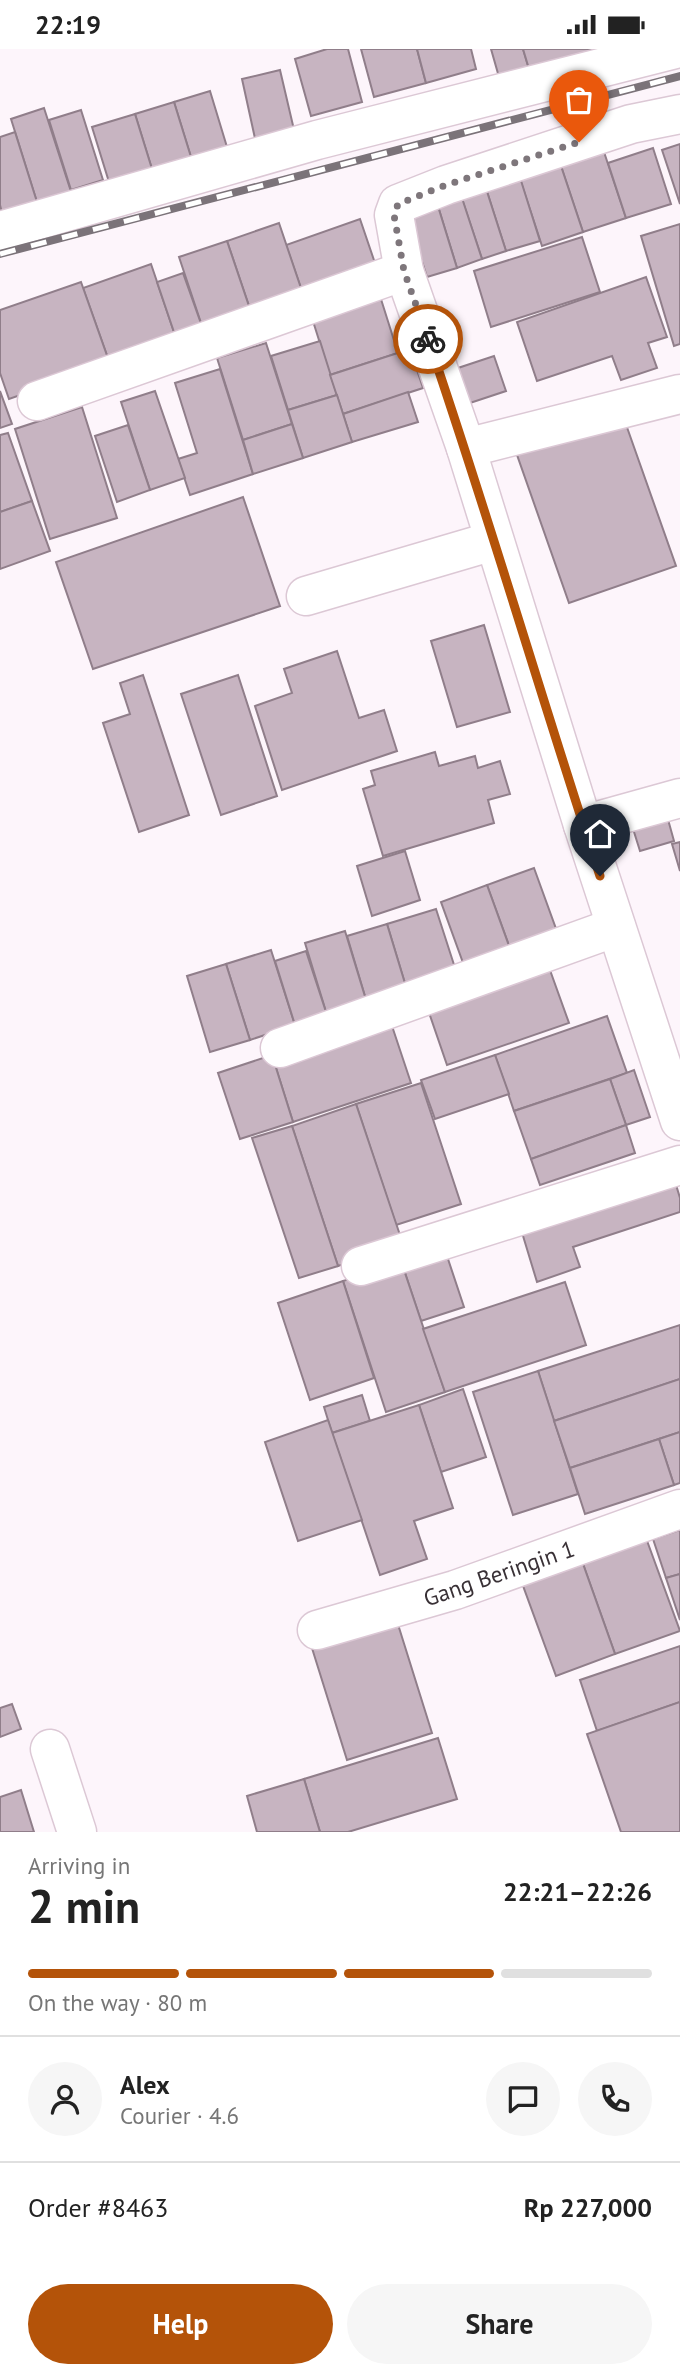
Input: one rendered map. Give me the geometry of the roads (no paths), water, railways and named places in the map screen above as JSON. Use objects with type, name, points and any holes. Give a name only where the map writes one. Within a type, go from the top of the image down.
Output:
[{"type":"street","points":[[0,231],[317,140],[675,49]]},
{"type":"street","points":[[680,114],[631,124],[446,185],[398,204],[394,215],[404,271],[466,448],[583,825],[680,1121]]},
{"type":"street","points":[[37,401],[404,271]]},
{"type":"street","points":[[466,448],[680,394]]},
{"type":"street","points":[[306,596],[493,541]]},
{"type":"street","points":[[583,825],[680,798]]},
{"type":"street","points":[[280,1048],[616,927]]},
{"type":"street","points":[[361,1266],[680,1165]]},
{"type":"street","name":"Gang Beringin 1","points":[[317,1630],[455,1590],[680,1509]]},
{"type":"street","points":[[50,1749],[77,1832]]},
{"type":"railway","points":[[0,254],[680,76]]}]
